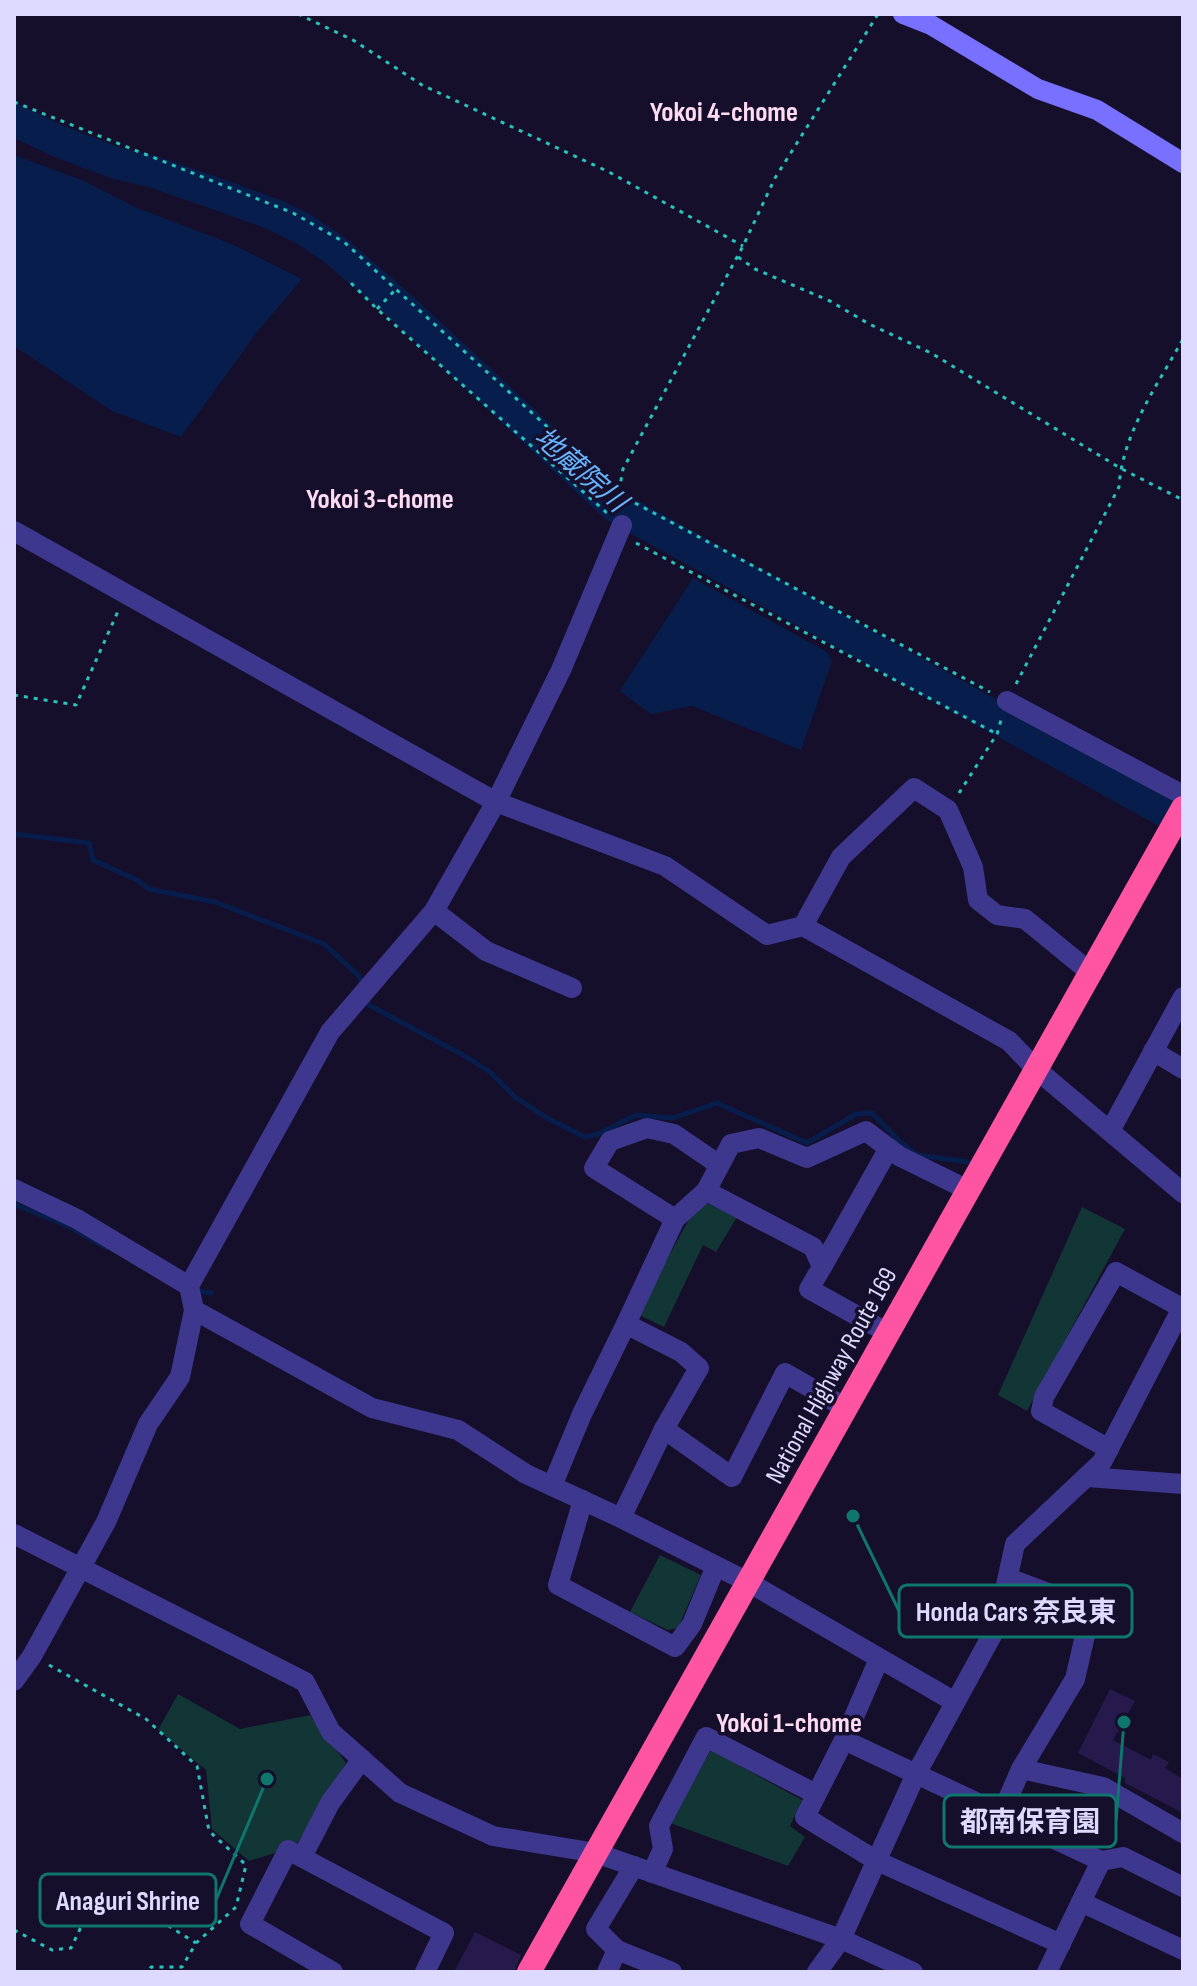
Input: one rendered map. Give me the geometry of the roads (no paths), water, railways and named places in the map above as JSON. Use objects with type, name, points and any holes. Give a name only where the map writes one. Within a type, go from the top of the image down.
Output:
[{"type":"highway","name":"National Highway Route 169","points":[[529,1972],[1183,808]]},
{"type":"street","points":[[903,14],[931,25],[1038,89],[1097,110],[1183,163]]},
{"type":"street","points":[[14,1681],[32,1656],[106,1522],[148,1424],[180,1377],[194,1310],[189,1286],[330,1032],[434,911],[496,802],[561,670],[624,522]]},
{"type":"street","points":[[14,531],[496,802],[665,866],[767,935],[803,926],[1009,1041],[1036,1069],[1183,1193]]},
{"type":"street","points":[[1007,701],[1183,795]]},
{"type":"street","points":[[803,926],[841,857],[914,788],[948,810],[973,867],[978,900],[997,915],[1025,919],[1091,973]]},
{"type":"street","points":[[434,911],[486,951],[572,988]]},
{"type":"street","points":[[1110,1131],[1183,997]]},
{"type":"street","points":[[1153,1051],[1183,1069]]},
{"type":"street","points":[[675,1219],[594,1168],[610,1141],[647,1128],[674,1134],[718,1164]]},
{"type":"street","points":[[552,1486],[582,1414],[675,1219],[706,1191],[731,1144],[759,1138],[807,1158],[866,1131],[889,1148],[968,1190]]},
{"type":"street","points":[[888,1333],[809,1289],[889,1148]]},
{"type":"street","points":[[14,1189],[77,1219],[189,1286]]},
{"type":"street","points":[[706,1191],[813,1247],[822,1267]]},
{"type":"street","points":[[817,1972],[841,1939],[915,1776],[997,1626],[1015,1544],[1102,1462],[1109,1449],[1182,1307],[1116,1272],[1044,1397],[1041,1411],[1109,1449]]},
{"type":"street","points":[[194,1310],[372,1408],[458,1430],[526,1474],[748,1582],[955,1702]]},
{"type":"street","points":[[621,1518],[664,1429],[699,1368],[681,1352],[626,1324]]},
{"type":"street","points":[[664,1429],[732,1477],[785,1373],[846,1408]]},
{"type":"street","points":[[1087,1477],[1183,1484]]},
{"type":"street","points":[[583,1500],[558,1585],[675,1647],[692,1624],[716,1566]]},
{"type":"street","points":[[14,1534],[305,1682],[331,1732],[400,1793],[493,1836],[596,1853],[841,1939],[913,1972]]},
{"type":"street","points":[[1001,1815],[1021,1769],[1075,1679],[1091,1609],[1008,1578]]},
{"type":"street","points":[[879,1659],[844,1740],[805,1817],[877,1861],[1061,1944]]},
{"type":"street","points":[[672,1972],[617,1950],[596,1929],[643,1869],[663,1849],[659,1826],[706,1737],[816,1794]]},
{"type":"street","points":[[844,1740],[1101,1861],[1123,1857],[1183,1887]]},
{"type":"street","points":[[302,1857],[330,1803],[362,1759]]},
{"type":"street","points":[[1021,1769],[1103,1787],[1183,1833]]},
{"type":"street","points":[[333,1972],[294,1963],[250,1924],[288,1850],[444,1933],[425,1972]]},
{"type":"street","points":[[1047,1972],[1101,1861]]},
{"type":"street","points":[[1081,1902],[1183,1950]]},
{"type":"street","points":[[607,1972],[617,1950]]},
{"type":"water","points":[[14,155],[84,181],[135,207],[234,245],[302,279],[257,332],[181,437],[112,411],[14,346]]},
{"type":"water","points":[[693,578],[827,652],[832,661],[801,750],[692,706],[651,714],[620,691]]},
{"type":"waterway","name":"地蔵院川","points":[[14,120],[116,163],[154,172],[223,196],[302,228],[335,250],[402,308],[616,507],[1163,810]]},
{"type":"waterway","points":[[14,834],[89,843],[93,860],[137,880],[149,889],[215,902],[324,944],[359,976],[363,986]]},
{"type":"waterway","points":[[367,1000],[369,1005],[463,1055],[490,1072],[515,1097],[585,1137],[636,1115],[673,1118],[717,1103],[807,1143],[856,1114],[872,1113],[900,1142],[918,1155],[968,1162]]},
{"type":"waterway","points":[[14,1204],[70,1227],[107,1248]]},
{"type":"waterway","points":[[194,1290],[211,1293]]},
{"type":"place","name":"Honda Cars 奈良東","points":[[853,1516]]},
{"type":"place","name":"都南保育園","points":[[1124,1722]]},
{"type":"place","name":"Anaguri Shrine","points":[[267,1779]]},
{"type":"district","name":"Yokoi 4-chome","points":[[724,112]]},
{"type":"district","name":"Yokoi 3-chome","points":[[380,499]]},
{"type":"district","name":"Yokoi 1-chome","points":[[789,1723]]}]
